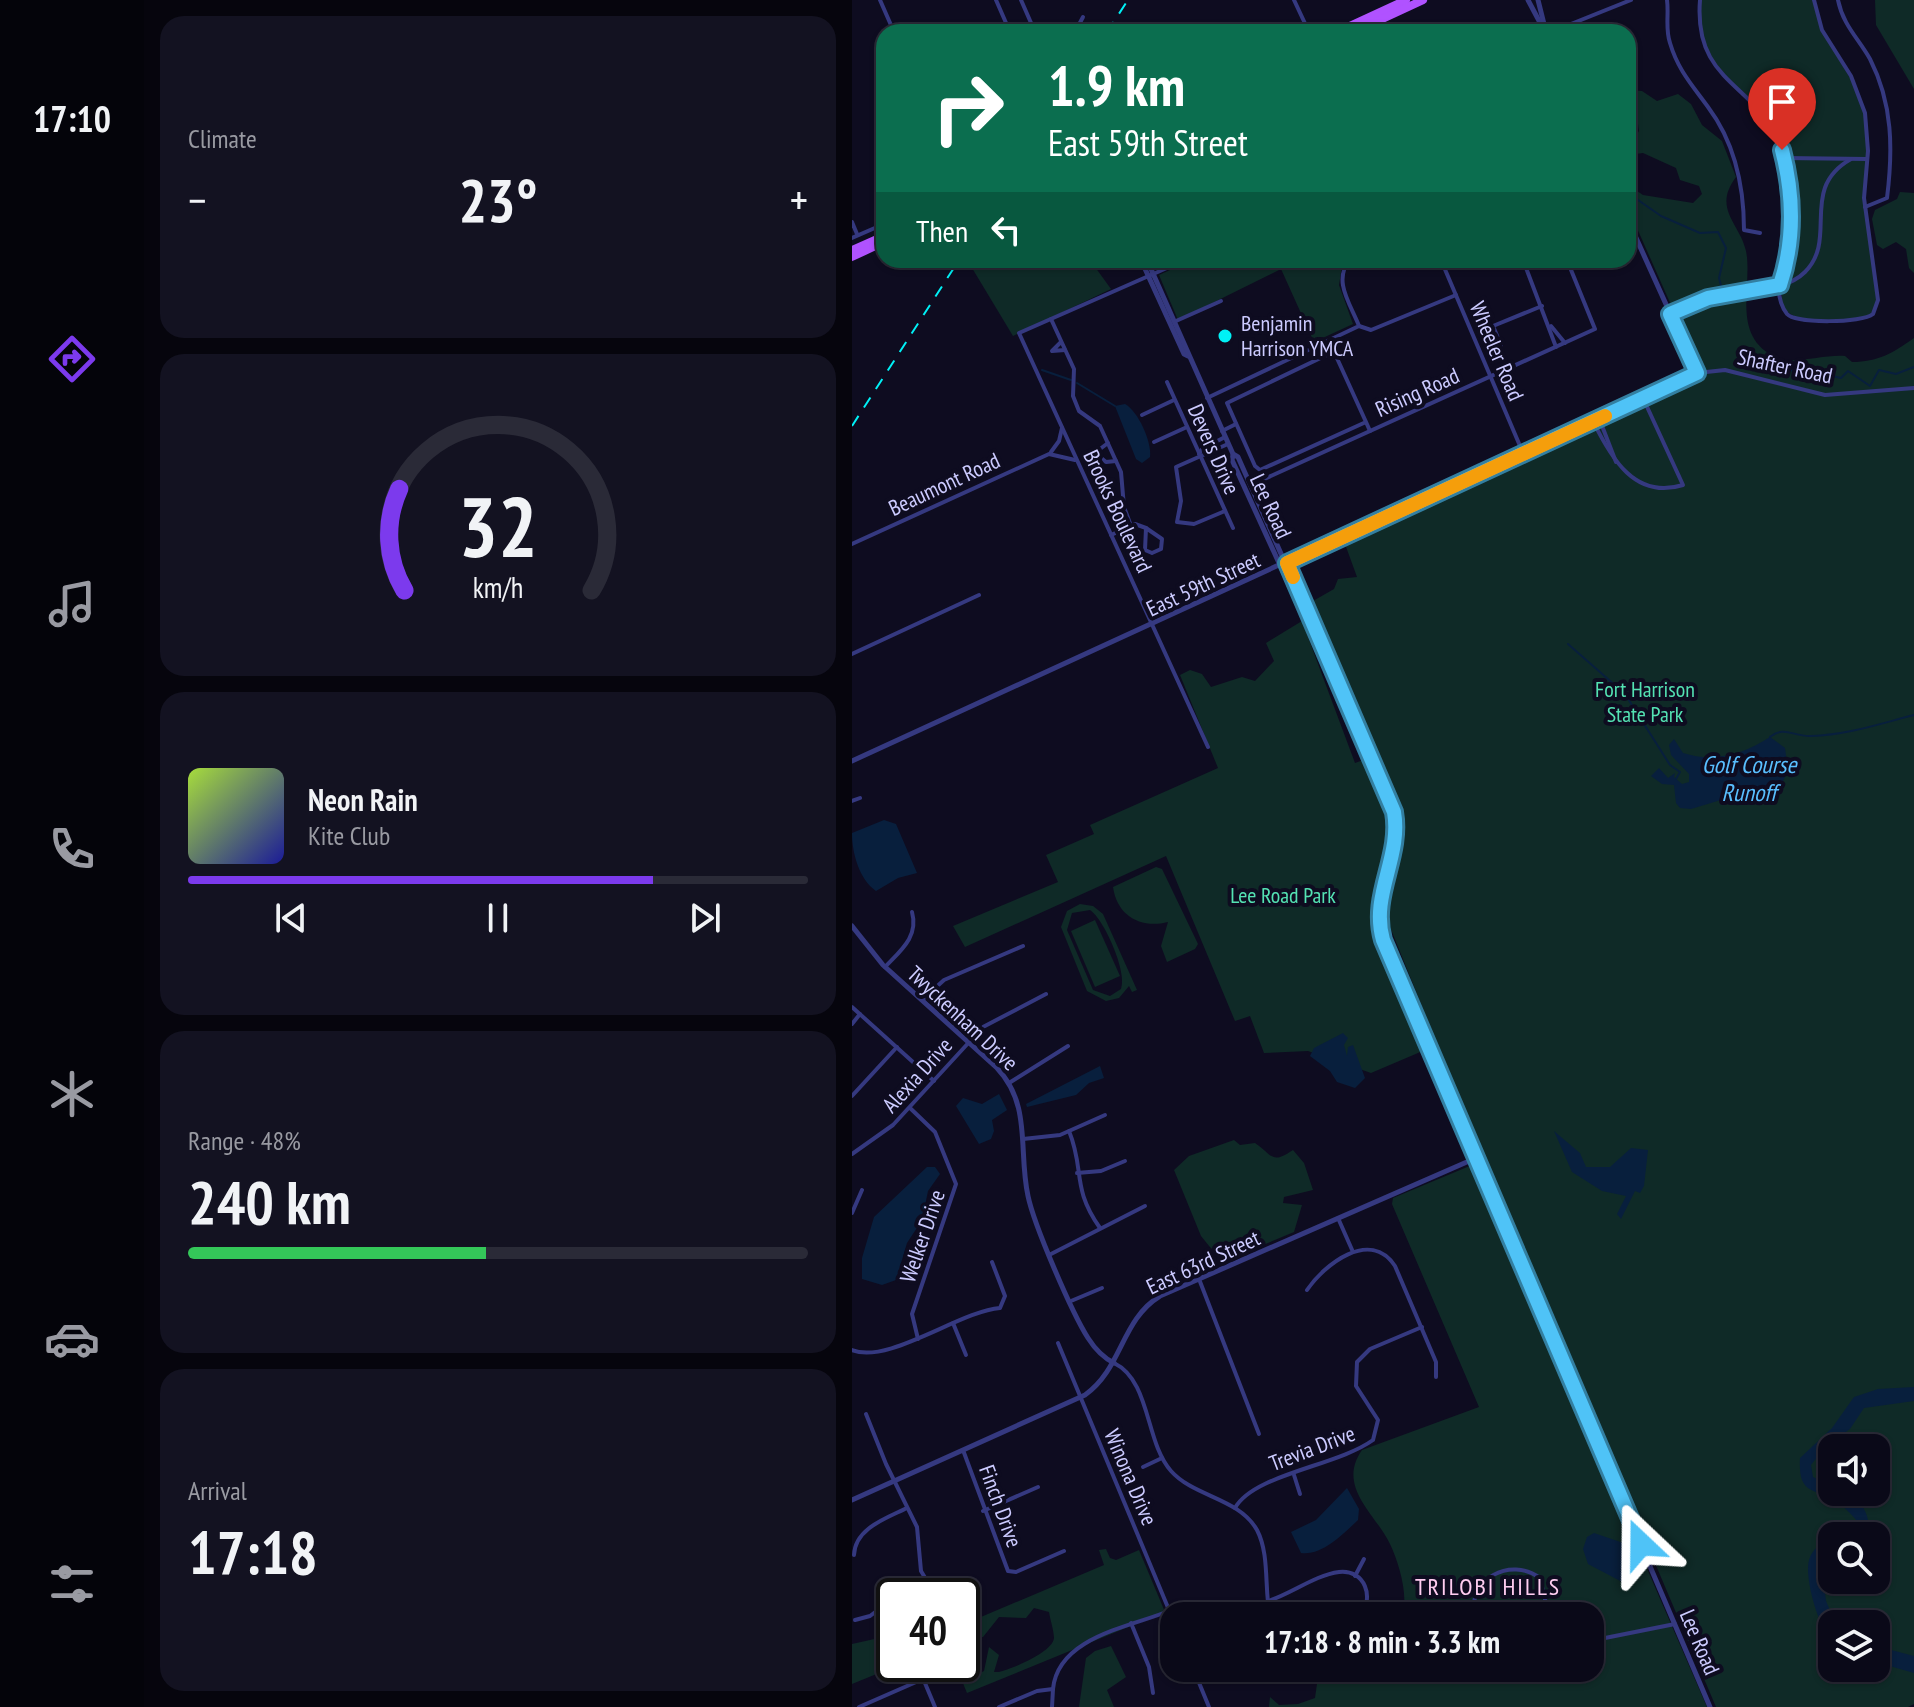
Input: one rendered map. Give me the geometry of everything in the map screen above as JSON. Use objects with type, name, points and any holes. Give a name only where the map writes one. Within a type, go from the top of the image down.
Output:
[{"type":"main road","points":[[1354,24],[1406,0]]},
{"type":"main road","points":[[1390,16],[1412,0]]},
{"type":"main road","points":[[1372,24],[1423,0]]},
{"type":"main road","points":[[852,250],[876,242]]},
{"type":"main road","points":[[852,257],[876,244]]},
{"type":"street","points":[[880,0],[890,24]]},
{"type":"street","points":[[996,0],[1006,24]]},
{"type":"street","points":[[1021,0],[1032,24]]},
{"type":"street","points":[[1294,0],[1305,24]]},
{"type":"street","points":[[1528,0],[1542,24]]},
{"type":"street","points":[[1538,0],[1545,24]]},
{"type":"street","points":[[1568,24],[1631,0]]},
{"type":"street","points":[[1667,0],[1668,37],[1681,72],[1709,108],[1738,165],[1744,199],[1744,230],[1760,233]]},
{"type":"street","points":[[1700,0],[1700,30],[1710,59],[1725,80],[1763,113],[1777,137],[1784,158],[1792,211],[1789,252],[1780,285],[1783,308],[1798,321],[1859,320],[1872,316],[1877,304],[1865,207],[1867,127],[1860,95],[1822,30],[1814,0]]},
{"type":"street","points":[[1838,0],[1844,23],[1875,70],[1889,118],[1888,197],[1884,202],[1865,207]]},
{"type":"street","points":[[1079,24],[1083,17]]},
{"type":"street","points":[[1784,158],[1867,159]]},
{"type":"street","points":[[1670,314],[1712,297],[1780,285],[1799,277],[1812,263],[1818,247],[1825,184],[1838,167],[1851,159]]},
{"type":"street","points":[[852,222],[855,237],[876,228]]},
{"type":"street","points":[[1636,238],[1697,373]]},
{"type":"street","name":"Lee Road","points":[[1146,268],[1176,321],[1188,356],[1233,454],[1251,485],[1284,564]]},
{"type":"street","name":"Lee Road","points":[[1149,268],[1184,354],[1188,356]]},
{"type":"street","points":[[1131,526],[1116,461],[1099,425],[1079,411],[1073,394],[1074,371],[1051,319],[1167,268]]},
{"type":"street","points":[[1346,268],[1342,282],[1359,326]]},
{"type":"street","name":"Wheeler Road","points":[[1444,268],[1523,454]]},
{"type":"street","points":[[1526,268],[1550,324],[1556,347]]},
{"type":"street","name":"Rising Road","points":[[1251,485],[1595,329],[1570,268]]},
{"type":"street","points":[[1207,398],[1359,326],[1371,330],[1456,295]]},
{"type":"street","points":[[1176,321],[1221,301]]},
{"type":"street","points":[[1501,345],[1493,326],[1542,306]]},
{"type":"street","name":"Brooks Boulevard","points":[[1051,319],[1019,333],[1208,747]]},
{"type":"street","points":[[1550,324],[1565,343]]},
{"type":"street","points":[[1061,342],[1052,351],[1065,350]]},
{"type":"street","points":[[1366,422],[1262,469],[1256,467],[1227,404],[1230,398],[1333,354],[1366,422],[1370,431]]},
{"type":"street","name":"Shafter Road","points":[[1697,373],[1725,370],[1825,395],[1914,388]]},
{"type":"street","name":"East 59th Street","points":[[852,761],[1697,373]]},
{"type":"street","name":"Devers Drive","points":[[1167,382],[1233,528]]},
{"type":"street","points":[[1596,420],[1616,462],[1629,475],[1646,486],[1662,488],[1683,485],[1643,398]]},
{"type":"street","points":[[1142,415],[1174,400]]},
{"type":"street","points":[[1225,511],[1194,524],[1176,520],[1181,501],[1176,466],[1225,437],[1236,424]]},
{"type":"street","points":[[1049,454],[1059,441],[1062,427]]},
{"type":"street","points":[[1154,442],[1187,427]]},
{"type":"street","points":[[1108,443],[1100,449],[1100,457],[1106,462],[1116,461]]},
{"type":"street","points":[[1233,454],[1247,448]]},
{"type":"street","points":[[1049,454],[1063,454],[1077,461]]},
{"type":"street","name":"Beaumont Road","points":[[852,544],[1049,454]]},
{"type":"street","name":"Lee Road","points":[[1233,454],[1232,460],[1326,652],[1394,816],[1394,852],[1379,904],[1383,940],[1710,1707]]},
{"type":"street","points":[[1111,535],[1131,526],[1146,528],[1162,539],[1161,549],[1150,553],[1144,549],[1146,528]]},
{"type":"street","points":[[852,654],[979,595]]},
{"type":"street","points":[[852,801],[860,798]]},
{"type":"street","points":[[885,967],[911,937],[914,923],[912,912]]},
{"type":"street","name":"Twyckenham Drive","points":[[852,926],[885,967],[969,1042],[1009,1083],[1020,1109],[1028,1199],[1071,1301],[1097,1351],[1114,1363]]},
{"type":"street","points":[[922,1000],[944,980],[1023,946]]},
{"type":"street","name":"Alexia Drive","points":[[852,1154],[882,1136],[983,1027],[1009,1010],[1046,994]]},
{"type":"street","points":[[852,1007],[934,1081]]},
{"type":"street","points":[[852,1024],[860,1014]]},
{"type":"street","points":[[1009,1083],[1068,1046]]},
{"type":"street","points":[[852,1096],[897,1047]]},
{"type":"street","name":"Welker Drive","points":[[910,1108],[935,1132],[954,1176],[956,1192],[912,1314],[918,1339]]},
{"type":"street","points":[[1023,1139],[1069,1131],[1105,1115]]},
{"type":"street","points":[[1069,1131],[1075,1146],[1081,1197],[1100,1228]]},
{"type":"street","name":"East 63rd Street","points":[[852,1500],[1081,1398],[1099,1384],[1114,1363],[1129,1326],[1141,1311],[1160,1296],[1476,1158]]},
{"type":"street","points":[[1077,1173],[1101,1171],[1125,1161]]},
{"type":"street","points":[[852,1213],[862,1190]]},
{"type":"street","points":[[1051,1254],[1145,1206]]},
{"type":"street","points":[[1338,1218],[1353,1253]]},
{"type":"street","points":[[1307,1290],[1325,1266],[1353,1253],[1372,1249],[1390,1258],[1438,1366],[1436,1377]]},
{"type":"street","points":[[852,1350],[869,1353],[918,1339],[1005,1304],[1004,1291],[992,1262]]},
{"type":"street","points":[[1199,1279],[1259,1434]]},
{"type":"street","points":[[1071,1301],[1102,1288]]},
{"type":"street","points":[[953,1323],[966,1355]]},
{"type":"street","name":"Trevia Drive","points":[[1235,1508],[1253,1488],[1367,1445],[1375,1437],[1377,1417],[1357,1389],[1354,1369],[1366,1352],[1422,1327]]},
{"type":"street","name":"Winona Drive","points":[[1058,1343],[1165,1602]]},
{"type":"street","points":[[1114,1363],[1130,1376],[1162,1458],[1181,1480],[1235,1508],[1248,1519],[1259,1536],[1267,1601],[1334,1573],[1355,1576],[1368,1594],[1365,1602]]},
{"type":"street","points":[[866,1414],[920,1534],[920,1560],[924,1578]]},
{"type":"street","name":"Finch Drive","points":[[963,1450],[975,1476],[983,1511],[1010,1573],[1064,1551]]},
{"type":"street","points":[[1143,1467],[1162,1458]]},
{"type":"street","points":[[1294,1475],[1300,1494]]},
{"type":"street","points":[[983,1511],[1038,1487]]},
{"type":"street","points":[[854,1555],[854,1547],[865,1530],[907,1508]]},
{"type":"street","points":[[1355,1576],[1364,1559]]},
{"type":"street","points":[[1473,1602],[1482,1582],[1497,1573],[1515,1570],[1540,1578],[1546,1602]]},
{"type":"street","points":[[855,1620],[876,1611]]},
{"type":"street","points":[[1052,1707],[1058,1668],[1070,1654],[1131,1623],[1160,1614]]},
{"type":"street","points":[[1131,1623],[1149,1667],[1153,1693]]},
{"type":"street","points":[[1604,1638],[1675,1624]]},
{"type":"street","points":[[859,1707],[916,1682]]},
{"type":"street","points":[[924,1682],[935,1707]]},
{"type":"street","points":[[1199,1682],[1209,1707]]},
{"type":"street","points":[[999,1707],[1037,1691],[1053,1689]]},
{"type":"green space","points":[[1700,0],[1814,0],[1822,30],[1860,95],[1868,137],[1864,198],[1877,304],[1869,318],[1804,322],[1784,310],[1782,287],[1789,250],[1791,213],[1790,188],[1782,152],[1772,130],[1717,67],[1707,49],[1701,27]]},
{"type":"green space","points":[[1875,0],[1914,0],[1914,89],[1876,25]]},
{"type":"green space","name":"Fort Harrison State Park","points":[[1636,91],[1657,101],[1678,94],[1691,104],[1702,125],[1722,141],[1736,177],[1729,188],[1727,207],[1746,251],[1748,322],[1760,347],[1780,359],[1845,356],[1852,362],[1861,362],[1885,356],[1914,338],[1914,1704],[1908,1707],[1716,1707],[1480,1150],[1390,927],[1383,895],[1399,854],[1396,805],[1362,732],[1313,601],[1334,589],[1338,579],[1357,577],[1345,544],[1703,377],[1636,226],[1636,190],[1643,195],[1693,203],[1702,194],[1699,186],[1680,180],[1676,168],[1643,153],[1636,154],[1636,132],[1637,134]]},
{"type":"green space","points":[[1900,192],[1914,193],[1914,273],[1909,268],[1906,249],[1896,242],[1883,249],[1877,245],[1872,219],[1875,210],[1897,199]]},
{"type":"green space","points":[[972,268],[1096,268],[1111,289],[1013,336]]},
{"type":"green space","points":[[1174,268],[1342,268],[1339,285],[1353,324],[1314,342],[1281,269],[1178,320],[1159,275]]},
{"type":"green space","name":"Lee Road Park","points":[[1302,621],[1355,763],[1366,759],[1386,803],[1392,828],[1390,851],[1375,896],[1375,925],[1425,1050],[1371,1073],[1308,1051],[1264,1053],[1250,1016],[1235,1021],[1166,856],[965,947],[953,926],[1058,882],[1046,855],[1094,834],[1090,825],[1218,768],[1180,675],[1190,670],[1202,674],[1211,687],[1242,677],[1255,681],[1274,661],[1266,643]]},
{"type":"green space","points":[[1156,867],[1162,869],[1198,944],[1195,949],[1167,962],[1161,946],[1168,922],[1149,924],[1132,918],[1119,906],[1113,887]]},
{"type":"green space","points":[[1080,904],[1093,906],[1103,914],[1137,990],[1132,992],[1129,986],[1119,998],[1106,1001],[1087,991],[1061,927],[1067,911]],"holes":[[[1090,910],[1096,915],[1113,947],[1121,971],[1121,989],[1110,996],[1093,990],[1067,930],[1072,913]]]},
{"type":"green space","points":[[1095,920],[1120,976],[1095,987],[1071,931]]},
{"type":"green space","points":[[1234,1140],[1240,1145],[1255,1143],[1276,1158],[1293,1150],[1304,1163],[1313,1190],[1284,1197],[1283,1203],[1302,1205],[1294,1232],[1222,1262],[1201,1236],[1174,1170],[1189,1156]]},
{"type":"green space","points":[[1472,1165],[1707,1707],[1269,1707],[1270,1697],[1279,1705],[1298,1704],[1315,1698],[1318,1682],[1604,1682],[1604,1602],[1404,1602],[1397,1560],[1356,1488],[1353,1476],[1355,1463],[1362,1450],[1479,1407],[1392,1204],[1393,1198]]},
{"type":"green space","points":[[1106,1549],[1110,1558],[1116,1560],[1139,1550],[1161,1602],[1160,1614],[967,1693],[962,1682],[980,1682],[989,1647],[999,1655],[994,1672],[999,1672],[1040,1654],[1054,1638],[1049,1612],[1034,1608],[1026,1618],[999,1617],[980,1638],[980,1617],[1104,1565],[1099,1550]]},
{"type":"green space","points":[[876,1639],[876,1674],[852,1684],[852,1644]]},
{"type":"green space","points":[[1111,1646],[1126,1677],[1107,1690],[1114,1707],[1079,1707],[1086,1658],[1095,1651]]},
{"type":"water","points":[[1125,404],[1139,420],[1149,443],[1150,457],[1142,463],[1136,459],[1115,406]]},
{"type":"water","name":"Golf Course Runoff","points":[[1770,737],[1785,748],[1788,770],[1778,793],[1756,802],[1746,803],[1731,797],[1691,809],[1680,808],[1676,803],[1674,785],[1662,784],[1651,776],[1659,768],[1668,778],[1675,773],[1674,777],[1682,784],[1689,782],[1689,774],[1671,755],[1669,745],[1674,739],[1683,753],[1717,757],[1750,748]]},
{"type":"water","points":[[884,820],[896,824],[917,873],[898,878],[876,891],[865,880],[858,865],[852,833]]},
{"type":"water","points":[[1343,1033],[1348,1038],[1344,1045],[1347,1056],[1348,1047],[1353,1045],[1365,1078],[1355,1088],[1337,1082],[1330,1071],[1310,1056],[1314,1048]]},
{"type":"water","points":[[1100,1066],[1104,1078],[1089,1083],[1076,1095],[1027,1107],[1026,1104]]},
{"type":"water","points":[[999,1094],[1007,1110],[992,1120],[994,1131],[991,1139],[979,1144],[956,1106],[963,1098],[982,1104]]},
{"type":"water","points":[[1554,1131],[1580,1153],[1586,1167],[1610,1167],[1631,1148],[1648,1150],[1644,1186],[1640,1193],[1635,1191],[1621,1219],[1617,1214],[1626,1196],[1602,1191],[1572,1172]]},
{"type":"water","points":[[927,1167],[935,1167],[940,1174],[928,1191],[922,1220],[907,1243],[896,1280],[882,1285],[862,1279],[862,1258],[874,1217]]},
{"type":"water","points":[[1914,1387],[1914,1401],[1864,1408],[1843,1434],[1826,1434],[1854,1397],[1878,1389]]},
{"type":"water","points":[[1818,1441],[1818,1456],[1811,1465],[1813,1477],[1818,1479],[1818,1493],[1804,1484],[1800,1458]]},
{"type":"water","points":[[1347,1488],[1359,1509],[1358,1520],[1324,1548],[1301,1553],[1291,1532],[1316,1520]]},
{"type":"water","points":[[1842,1506],[1861,1506],[1868,1522],[1858,1522]]},
{"type":"water","points":[[1594,1533],[1635,1547],[1641,1564],[1626,1584],[1588,1564],[1583,1549],[1587,1537]]},
{"type":"water","points":[[1818,1546],[1818,1594],[1825,1594],[1830,1610],[1818,1610],[1818,1615],[1808,1568]]},
{"type":"water","points":[[1890,1650],[1914,1656],[1914,1673],[1890,1666]]},
{"type":"waterway","points":[[1636,199],[1661,216],[1700,233],[1718,232],[1726,248],[1719,278],[1725,301]]},
{"type":"waterway","points":[[1741,350],[1759,367],[1798,371],[1819,381],[1830,381],[1832,376],[1841,378],[1848,371],[1870,386],[1879,370],[1896,374],[1914,367]]},
{"type":"waterway","points":[[1042,370],[1071,380]]},
{"type":"waterway","points":[[1077,383],[1115,406]]},
{"type":"waterway","points":[[1568,644],[1625,694],[1670,765],[1680,772],[1676,779]]},
{"type":"waterway","points":[[1770,737],[1780,732],[1805,736],[1837,734],[1914,715]]},
{"type":"railway","points":[[1112,24],[1128,0]]},
{"type":"railway","points":[[852,426],[954,268]]},
{"type":"slow traffic","points":[[1293,577],[1287,563],[1605,416]]},
{"type":"place","name":"Benjamin Harrison YMCA","points":[[1225,336]]},
{"type":"district","name":"TRILOBI HILLS","points":[[1488,1586]]},
{"type":"route","points":[[1641,1544],[1383,940],[1379,904],[1394,852],[1394,812],[1287,563],[1697,373],[1670,314],[1708,298],[1780,285],[1789,252],[1792,211],[1782,150]]}]
